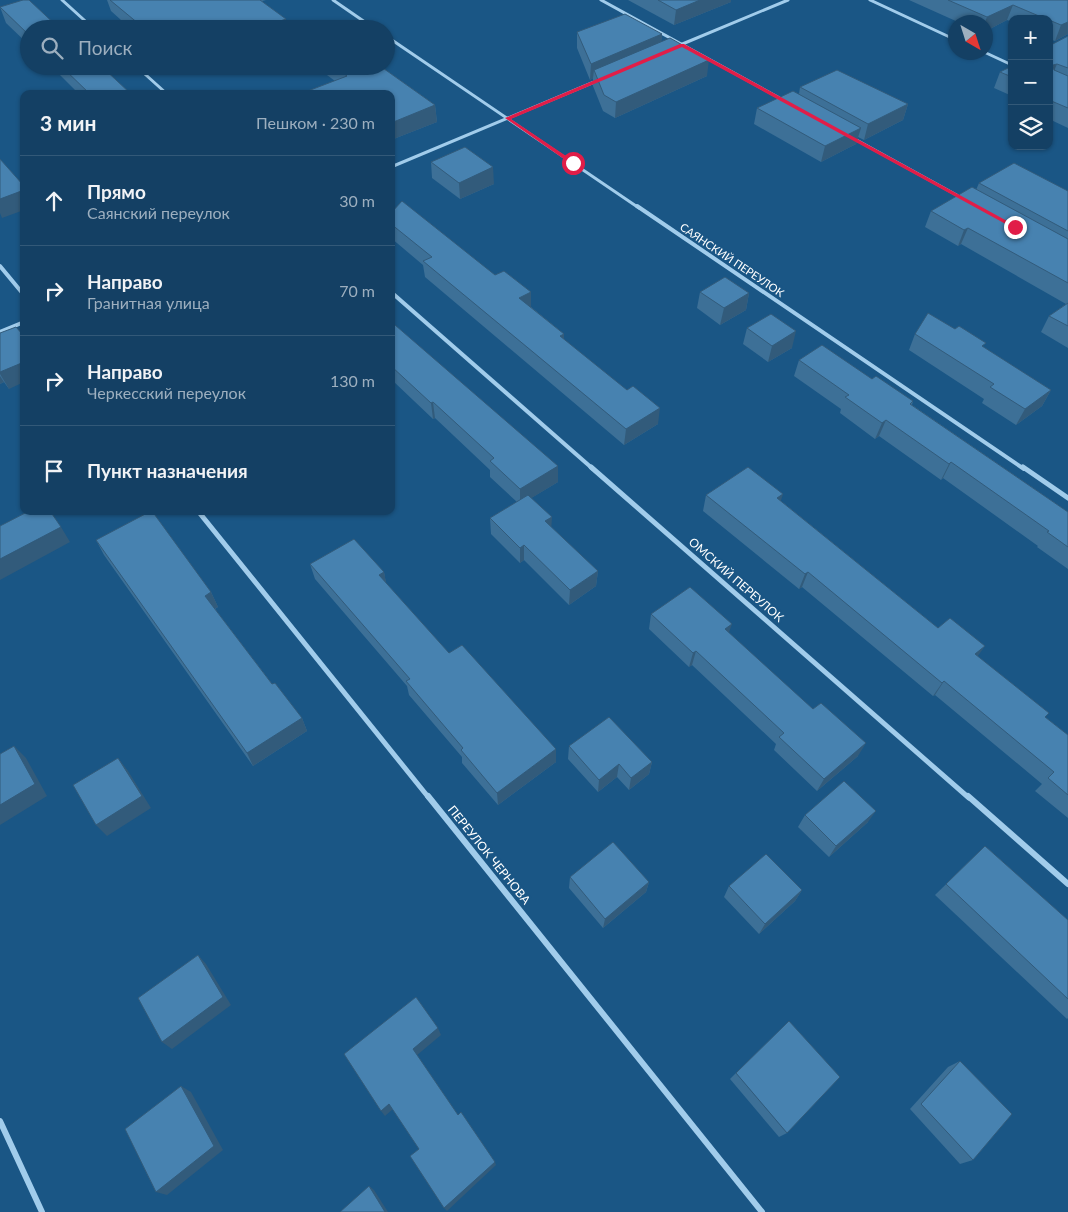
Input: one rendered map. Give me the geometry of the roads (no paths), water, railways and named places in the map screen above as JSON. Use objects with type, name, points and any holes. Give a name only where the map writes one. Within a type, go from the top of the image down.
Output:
[{"type":"street","points":[[62,0],[84,20]]},
{"type":"street","points":[[333,0],[362,20]]},
{"type":"street","points":[[601,0],[787,102]]},
{"type":"street","points":[[673,49],[788,0]]},
{"type":"street","points":[[870,0],[948,36]]},
{"type":"street","name":"САЯНСКИЙ ПЕРЕУЛОК","points":[[395,42],[1068,498]]},
{"type":"street","points":[[993,56],[1008,63]]},
{"type":"street","points":[[146,75],[163,90]]},
{"type":"street","points":[[395,165],[599,80]]},
{"type":"street","points":[[849,136],[963,198]]},
{"type":"street","points":[[0,266],[20,290]]},
{"type":"street","name":"ОМСКИЙ ПЕРЕУЛОК","points":[[395,295],[1068,884]]},
{"type":"street","points":[[0,332],[20,324]]},
{"type":"street","name":"ПЕРЕУЛОК ЧЕРНОВА","points":[[201,515],[762,1212]]},
{"type":"street","points":[[0,1122],[42,1212]]}]
